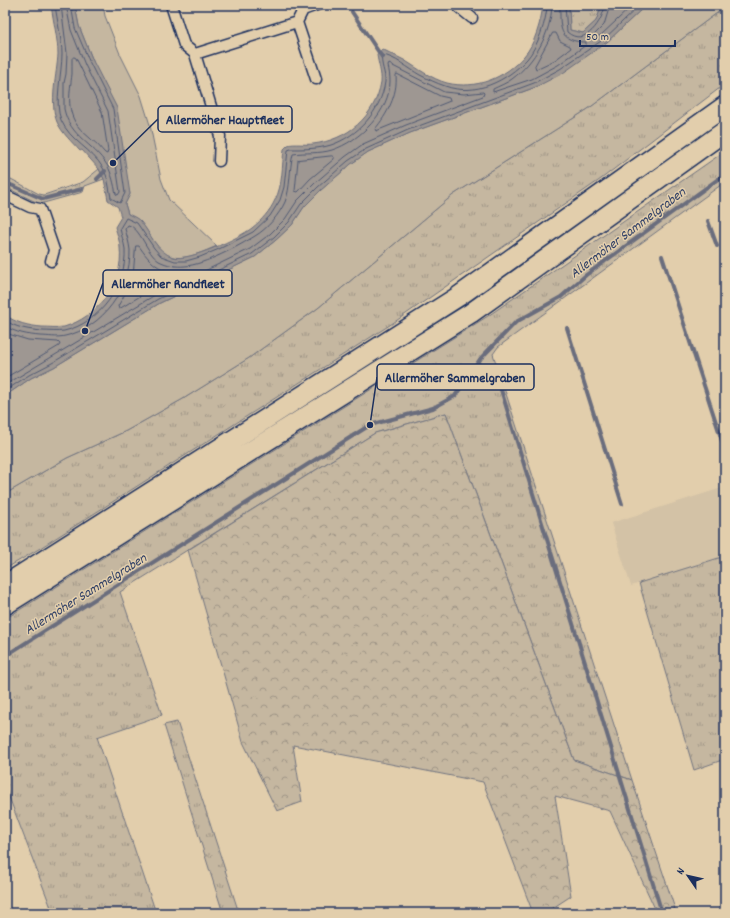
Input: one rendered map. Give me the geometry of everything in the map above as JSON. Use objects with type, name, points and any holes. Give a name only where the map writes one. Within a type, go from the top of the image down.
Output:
[{"type":"highway","points":[[5,585],[459,296],[725,106]]},
{"type":"highway","points":[[5,605],[471,313],[725,131]]},
{"type":"street","points":[[171,5],[184,45],[195,54],[220,136],[219,161]]},
{"type":"street","points":[[316,79],[297,22],[303,10],[317,5]]},
{"type":"street","points":[[456,5],[472,18]]},
{"type":"street","points":[[195,54],[297,22]]},
{"type":"street","points":[[5,195],[30,207],[40,209],[54,250],[51,261]]},
{"type":"shaded area","points":[[725,487],[725,556],[631,586],[611,523]]},
{"type":"green space","points":[[75,5],[103,5],[105,16],[120,54],[141,96],[150,125],[161,179],[169,200],[217,246],[190,256],[168,256],[159,249],[146,229],[136,219],[128,214],[125,204],[130,194],[93,61],[79,26]]},
{"type":"green space","points":[[569,5],[602,5],[596,21],[583,33],[570,30]]},
{"type":"green space","points":[[646,5],[725,5],[725,7],[588,109],[453,195],[318,308],[249,358],[183,399],[126,431],[67,458],[5,494],[5,396],[31,378],[54,367],[160,303],[255,257],[292,225],[304,207],[321,190],[351,164],[368,152],[410,133],[536,87],[607,42]]},
{"type":"green space","points":[[725,7],[725,84],[601,179],[393,323],[5,569],[5,494],[67,458],[126,431],[183,399],[249,358],[318,308],[453,195],[588,109]]},
{"type":"green space","points":[[725,151],[725,182],[498,347],[493,354],[632,780],[574,760],[446,413],[375,433],[120,592],[162,715],[97,737],[156,913],[53,913],[5,789],[5,619],[488,316]]},
{"type":"green space","points":[[99,169],[104,179],[85,186],[83,192],[40,204],[5,187],[5,181],[11,179],[39,194],[44,195],[83,182]]},
{"type":"green space","points":[[446,413],[574,760],[632,780],[675,909],[667,913],[657,913],[610,811],[555,796],[571,896],[545,913],[533,913],[483,782],[293,745],[302,802],[277,811],[243,742],[188,550],[375,433]]},
{"type":"green space","points":[[725,556],[725,759],[694,770],[639,583]]},
{"type":"green space","points":[[177,722],[239,913],[223,913],[164,725]]},
{"type":"water","points":[[51,5],[75,5],[79,26],[93,61],[117,108],[130,194],[125,204],[128,214],[140,221],[162,251],[173,257],[180,258],[201,253],[225,243],[252,228],[262,219],[271,208],[278,194],[281,181],[284,149],[288,145],[325,142],[337,138],[358,125],[373,106],[378,95],[381,79],[377,55],[382,49],[436,79],[458,85],[469,85],[499,76],[516,64],[524,56],[537,32],[543,5],[569,5],[570,30],[583,33],[596,21],[602,5],[646,5],[607,42],[563,73],[536,87],[410,133],[368,152],[351,164],[321,190],[304,207],[292,225],[255,257],[160,303],[54,367],[31,378],[5,396],[5,315],[18,322],[37,327],[64,327],[76,322],[87,316],[106,297],[118,274],[120,261],[120,243],[115,227],[121,217],[118,207],[108,200],[104,179],[99,169],[82,150],[80,151],[64,134],[57,122],[54,106],[54,88],[58,48]]},
{"type":"waterway","points":[[352,12],[382,57]]},
{"type":"waterway","points":[[97,179],[105,171]]},
{"type":"waterway","name":"Allermöher Sammelgraben","points":[[5,656],[370,425],[433,408],[455,396],[481,358],[516,322],[561,297],[586,275],[725,174]]},
{"type":"waterway","points":[[11,185],[43,199],[82,189]]},
{"type":"waterway","points":[[708,221],[717,246]]},
{"type":"waterway","points":[[662,256],[725,450]]},
{"type":"waterway","points":[[567,328],[622,504]]},
{"type":"waterway","points":[[498,380],[662,913]]},
{"type":"place","name":"Allermöher Hauptfleet","points":[[113,163]]},
{"type":"place","name":"Allermöher Randfleet","points":[[85,331]]},
{"type":"place","name":"Allermöher Sammelgraben","points":[[370,425]]}]
